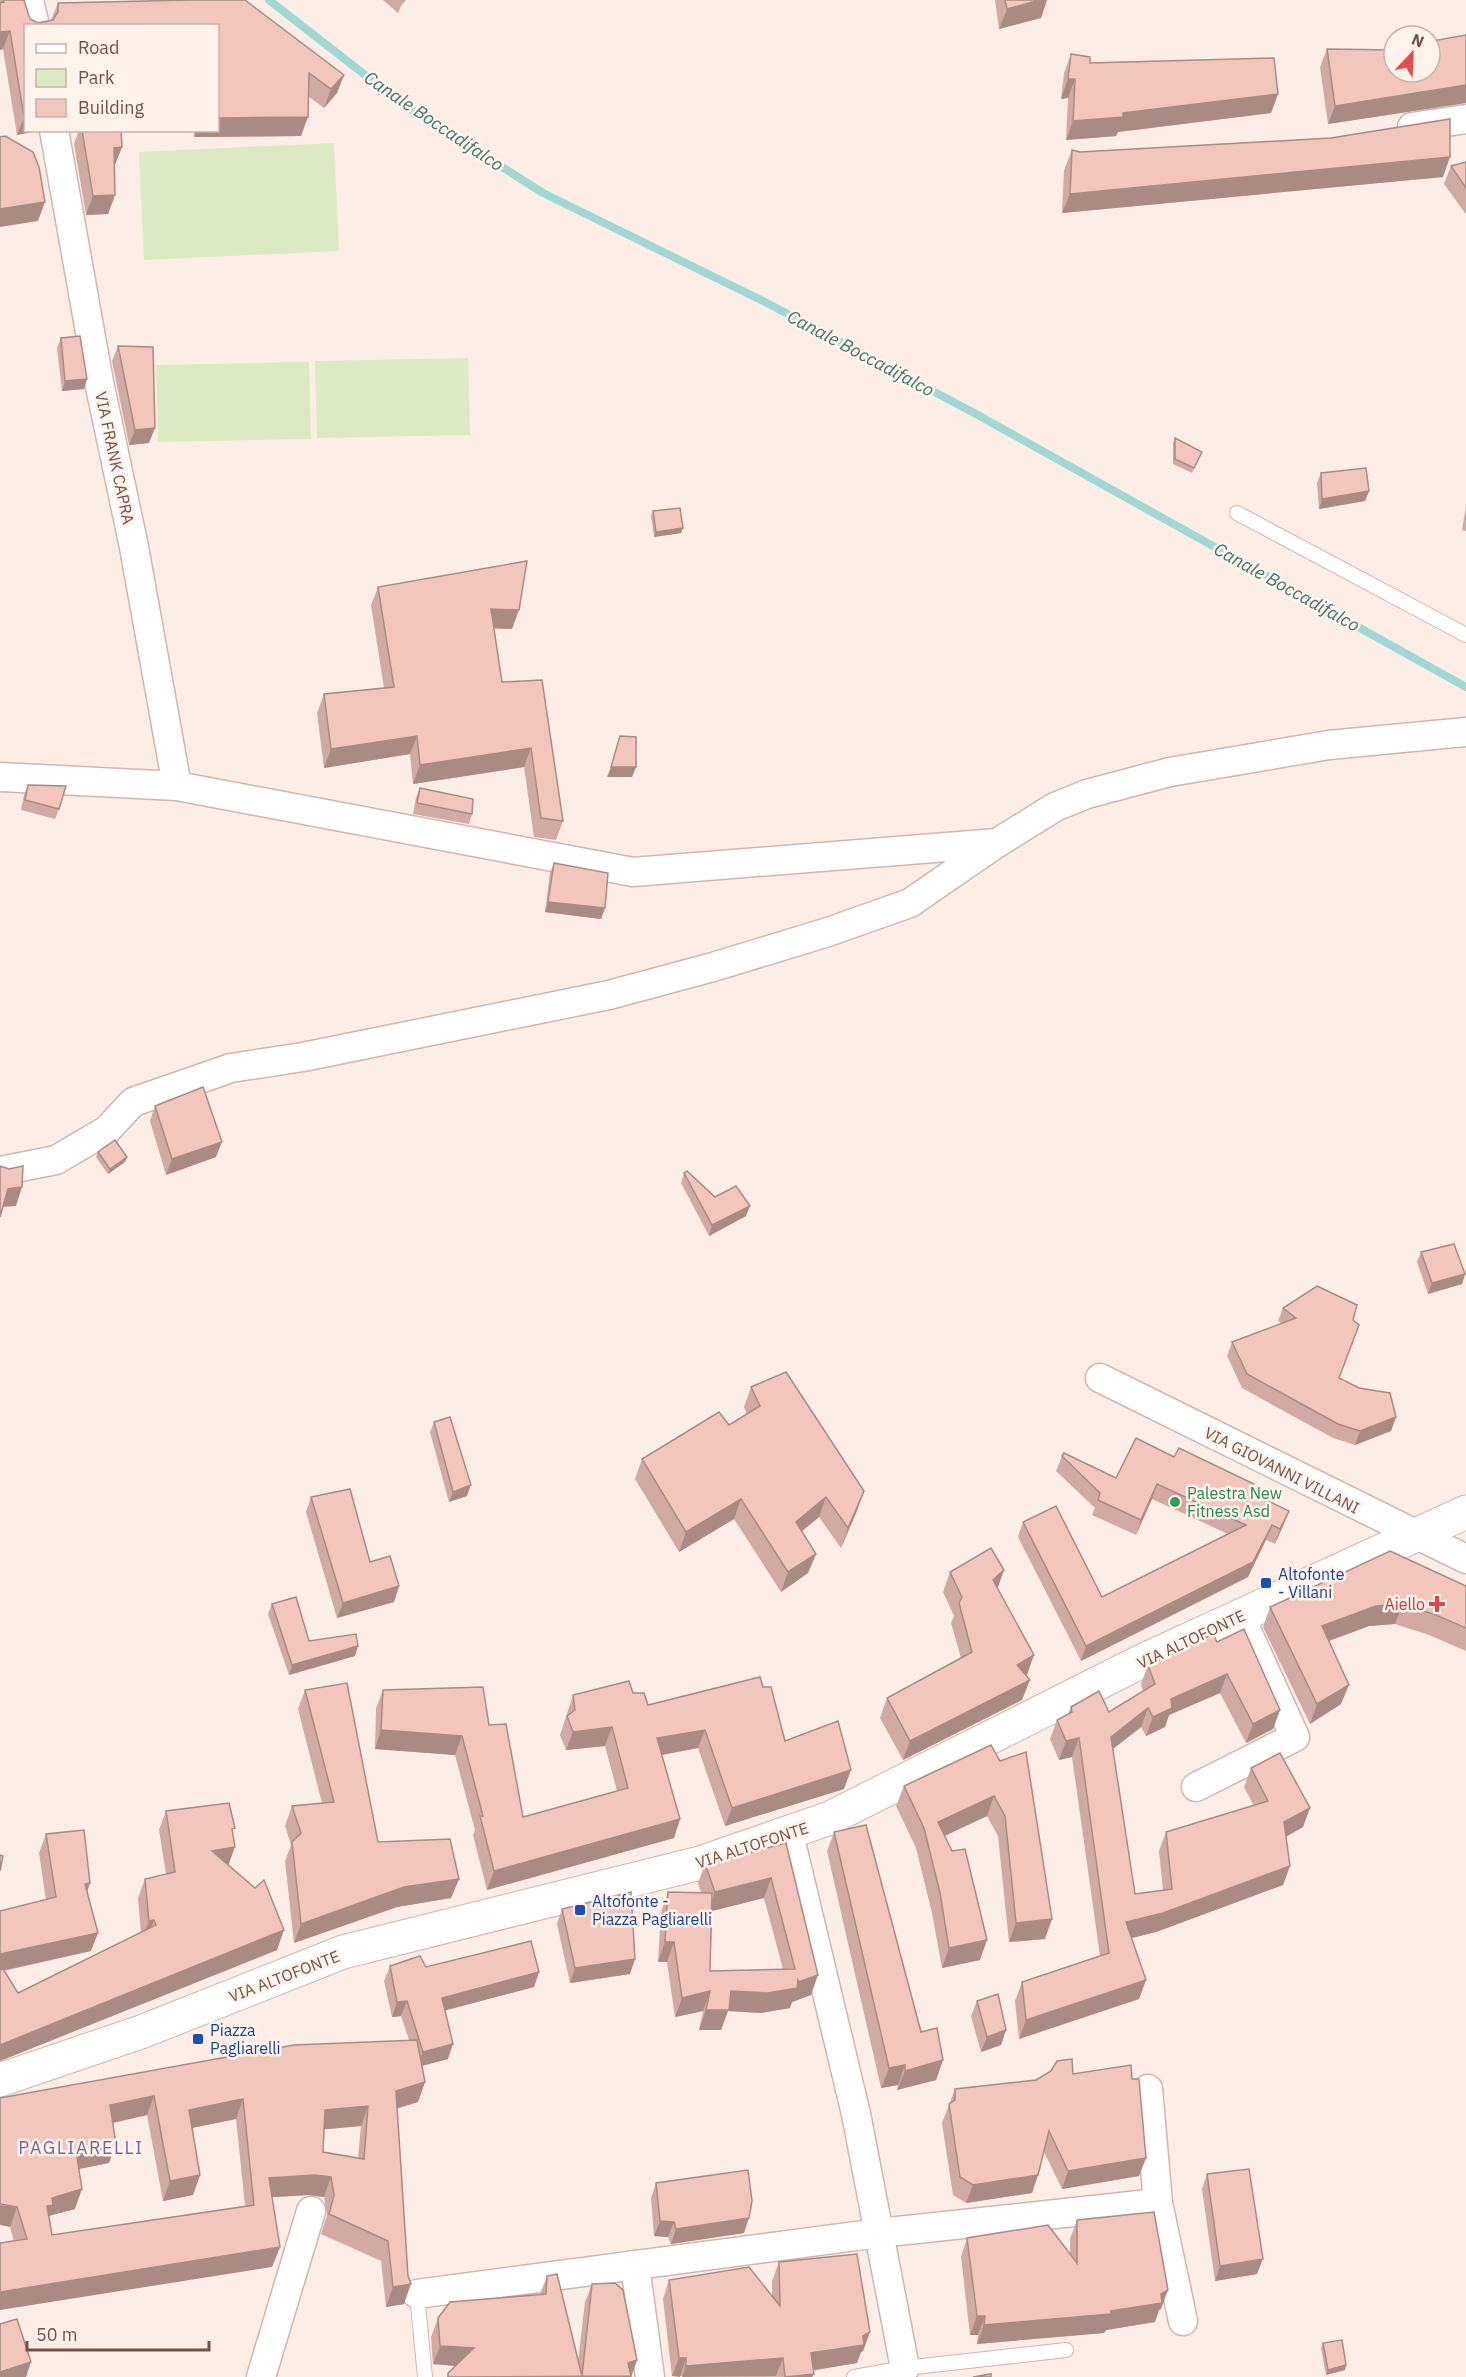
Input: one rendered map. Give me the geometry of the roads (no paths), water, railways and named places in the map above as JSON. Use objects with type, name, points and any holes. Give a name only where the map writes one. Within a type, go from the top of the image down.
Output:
[{"type":"street","points":[[29,0],[34,24]]},
{"type":"street","points":[[1381,132],[1466,118]]},
{"type":"street","name":"VIA FRANK CAPRA","points":[[54,132],[99,382],[134,547],[177,786]]},
{"type":"street","points":[[0,1171],[56,1160],[107,1130],[133,1102],[231,1068],[303,1057],[609,995],[713,967],[828,932],[910,903],[997,843],[1055,807],[1087,794],[1170,772],[1329,745],[1466,732]]},
{"type":"street","points":[[0,777],[177,786],[633,872],[997,843]]},
{"type":"street","name":"VIA GIOVANNI VILLANI","points":[[1100,1378],[1466,1559]]},
{"type":"street","name":"VIA ALTOFONTE","points":[[0,2080],[141,2032],[343,1952],[700,1863],[789,1834],[830,1818],[1142,1661],[1466,1512]]},
{"type":"street","points":[[1196,1787],[1296,1737],[1240,1616]]},
{"type":"street","points":[[789,1834],[856,2114],[905,2368]]},
{"type":"street","points":[[1148,2089],[1158,2203],[1184,2321]]},
{"type":"street","points":[[417,2295],[879,2233],[1158,2203]]},
{"type":"street","points":[[261,2377],[311,2211]]},
{"type":"street","points":[[635,2265],[650,2377]]},
{"type":"lane","points":[[1238,513],[1466,635]]},
{"type":"lane","points":[[417,2295],[425,2377]]},
{"type":"lane","points":[[854,2377],[905,2368],[1066,2350]]},
{"type":"waterway","name":"Canale Boccadifalco","points":[[269,0],[401,103],[543,193],[765,302],[976,414],[1466,687]]},
{"type":"place","name":"Palestra New Fitness Asd","points":[[1175,1502]]},
{"type":"place","name":"Altofonte - Villani","points":[[1266,1583]]},
{"type":"place","name":"Aiello","points":[[1437,1604]]},
{"type":"place","name":"Altofonte - Piazza Pagliarelli","points":[[580,1910]]},
{"type":"place","name":"Piazza Pagliarelli","points":[[198,2039]]},
{"type":"district","name":"PAGLIARELLI","points":[[81,2147]]}]
